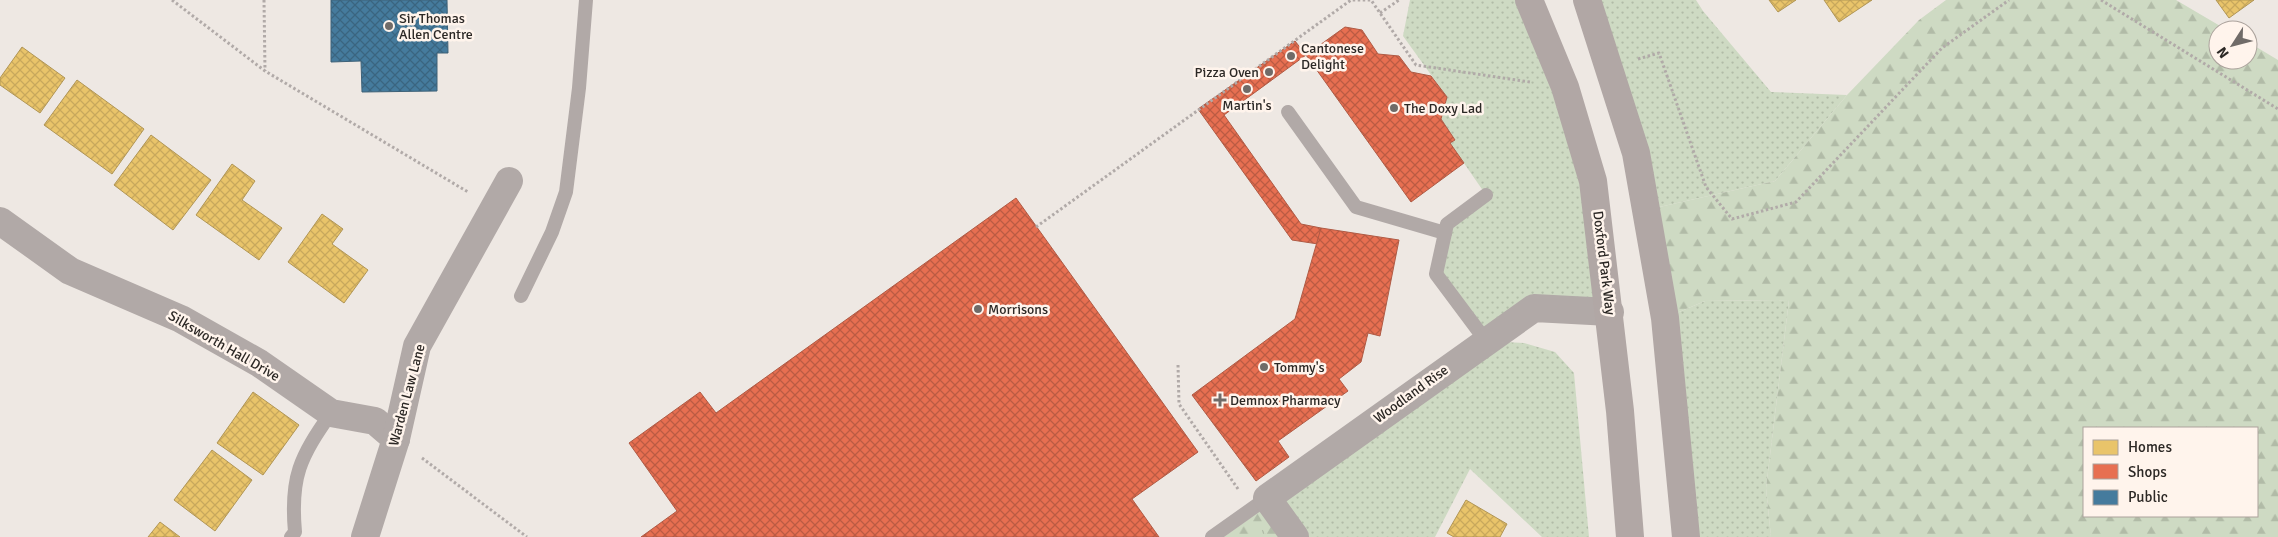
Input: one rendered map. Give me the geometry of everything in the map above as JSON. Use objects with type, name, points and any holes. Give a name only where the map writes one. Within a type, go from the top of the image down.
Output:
[{"type":"main road","name":"Doxford Park Way","points":[[1530,0],[1565,87],[1593,181],[1610,312],[1630,537]]},
{"type":"main road","points":[[1588,0],[1636,153],[1665,318],[1686,537]]},
{"type":"street","name":"Warden Law Lane","points":[[365,537],[396,439],[417,346],[509,181]]},
{"type":"street","name":"Silksworth Hall Drive","points":[[0,221],[70,271],[181,319],[259,363],[331,413],[375,421],[396,439]]},
{"type":"street","name":"Woodland Rise","points":[[1267,498],[1534,308],[1610,312]]},
{"type":"street","points":[[1267,498],[1295,537]]},
{"type":"lane","points":[[521,296],[552,232],[566,192],[579,88],[586,0]]},
{"type":"lane","points":[[1288,112],[1356,207],[1445,233]]},
{"type":"lane","points":[[1486,195],[1447,224],[1436,274],[1486,341]]},
{"type":"lane","points":[[291,537],[295,532],[292,502],[300,464],[308,446],[331,413]]},
{"type":"lane","points":[[1212,537],[1267,498]]},
{"type":"path","points":[[172,0],[265,70],[494,208]]},
{"type":"path","points":[[264,0],[265,70]]},
{"type":"path","points":[[1036,227],[1351,0],[1371,0],[1416,65],[1565,87]]},
{"type":"path","points":[[1380,14],[1399,0]]},
{"type":"path","points":[[1609,66],[1659,54],[1706,187],[1732,219],[1796,202],[1942,48],[2009,0]]},
{"type":"path","points":[[2101,0],[2278,109]]},
{"type":"path","points":[[1178,365],[1179,404],[1241,492],[1267,498]]},
{"type":"path","points":[[396,439],[527,537]]},
{"type":"green space","points":[[1410,0],[1529,0],[1565,87],[1610,312],[1534,308],[1487,341],[1524,343],[1555,352],[1574,373],[1589,537],[1542,537],[1470,469],[1435,537],[1295,537],[1267,498],[1485,341],[1436,274],[1447,224],[1486,195],[1450,143],[1455,140],[1441,119],[1447,97],[1403,36]]},
{"type":"green space","points":[[1587,0],[1696,0],[1703,11],[1771,92],[1847,95],[1775,181],[1646,210]]},
{"type":"green space","points":[[1946,0],[2176,0],[2210,20],[2208,20],[2208,70],[2258,70],[2258,48],[2278,60],[2278,537],[1771,537],[1766,488],[1789,300],[1705,301],[1665,318],[1646,210],[1775,181],[1847,95],[1919,20]]},
{"type":"green space","points":[[1789,300],[1766,488],[1771,537],[1686,537],[1665,318],[1705,301]]},
{"type":"green space","points":[[1271,503],[1295,537],[1224,537]]},
{"type":"green space","points":[[1261,527],[1268,537],[1245,537]]},
{"type":"building: Homes","points":[[1769,0],[1796,0],[1778,12]]},
{"type":"building: Homes","points":[[1824,0],[1872,0],[1839,22]]},
{"type":"building: Homes","points":[[2216,0],[2254,0],[2229,18]]},
{"type":"building: Homes","points":[[22,47],[65,78],[40,113],[0,85],[0,78]]},
{"type":"building: Homes","points":[[77,80],[144,129],[112,174],[44,125]]},
{"type":"building: Homes","points":[[151,135],[211,180],[173,230],[114,185]]},
{"type":"building: Homes","points":[[232,164],[255,181],[242,200],[282,228],[259,260],[196,215]]},
{"type":"building: Homes","points":[[322,214],[343,229],[332,244],[368,270],[344,303],[288,262]]},
{"type":"building: Homes","points":[[253,392],[299,425],[263,475],[217,443]]},
{"type":"building: Homes","points":[[212,450],[252,480],[215,531],[174,500]]},
{"type":"building: Homes","points":[[1466,500],[1507,524],[1500,537],[1454,537],[1447,533]]},
{"type":"building: Homes","points":[[160,522],[180,537],[148,537]]},
{"type":"building: Shops","name":"The Doxy Lad","points":[[1345,27],[1362,30],[1378,54],[1399,56],[1411,72],[1431,76],[1447,97],[1441,119],[1455,140],[1450,143],[1464,163],[1411,202],[1306,55]]},
{"type":"building: Shops","points":[[1295,41],[1306,55],[1224,115],[1301,224],[1321,228],[1318,244],[1292,240],[1198,109]]},
{"type":"building: Shops","name":"Morrisons","points":[[1016,198],[1198,452],[1132,499],[1159,537],[641,537],[677,511],[629,443],[700,392],[716,413]]},
{"type":"building: Shops","points":[[1321,228],[1399,240],[1380,336],[1368,333],[1361,362],[1339,379],[1348,391],[1278,441],[1289,457],[1256,481],[1192,395],[1295,319]]},
{"type":"building: Public","name":"Sir Thomas Allen Centre","points":[[331,0],[447,0],[448,53],[437,53],[437,91],[362,92],[361,61],[331,62]]},
{"type":"place","name":"Sir Thomas Allen Centre","points":[[389,26]]},
{"type":"place","name":"Cantonese Delight","points":[[1291,56]]},
{"type":"place","name":"Pizza Oven","points":[[1269,72]]},
{"type":"place","name":"Martin's","points":[[1247,89]]},
{"type":"place","name":"The Doxy Lad","points":[[1394,108]]},
{"type":"place","name":"Morrisons","points":[[978,309]]},
{"type":"place","name":"Tommy's","points":[[1264,367]]},
{"type":"place","name":"Demnox Pharmacy","points":[[1220,400]]}]
